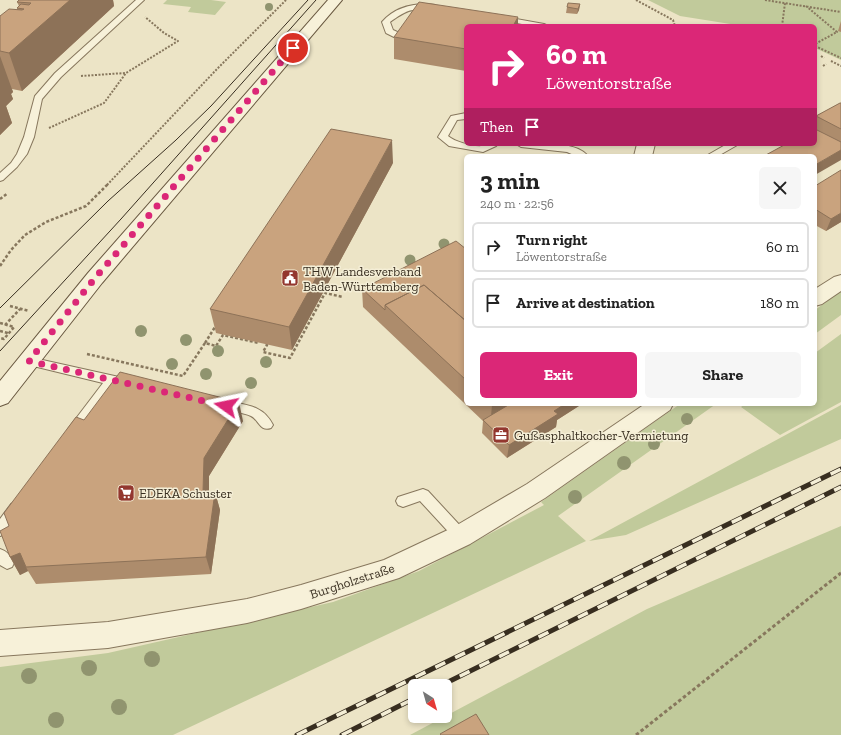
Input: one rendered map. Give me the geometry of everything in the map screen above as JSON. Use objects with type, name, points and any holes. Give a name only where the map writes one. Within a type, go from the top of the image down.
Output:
[{"type":"main road","points":[[0,397],[95,278],[335,0]]},
{"type":"main road","points":[[817,298],[841,282]]},
{"type":"main road","name":"Burgholzstraße","points":[[0,642],[108,635],[247,611],[301,598],[390,570],[462,536],[536,491],[659,406]]},
{"type":"lane","points":[[0,178],[14,165],[22,154],[29,138],[38,98],[58,75],[140,0]]},
{"type":"lane","points":[[403,38],[389,30],[386,22],[392,16],[398,12],[411,8],[427,6],[443,8]]},
{"type":"lane","points":[[496,17],[533,24]]},
{"type":"lane","points":[[464,116],[454,118],[443,137],[452,144],[464,146]]},
{"type":"lane","points":[[464,146],[483,149],[489,146]]},
{"type":"lane","points":[[552,146],[568,147],[579,154]]},
{"type":"lane","points":[[714,154],[730,146]]},
{"type":"lane","points":[[29,361],[142,387]]},
{"type":"lane","points":[[65,443],[111,381]]},
{"type":"lane","points":[[217,404],[255,412],[267,425]]},
{"type":"lane","points":[[403,501],[423,495],[462,536]]},
{"type":"lane","points":[[0,530],[23,499]]},
{"type":"path","points":[[0,266],[11,250],[26,235],[46,222],[86,206],[126,166],[217,69],[286,0]]},
{"type":"path","points":[[636,0],[673,20],[674,24]]},
{"type":"path","points":[[765,0],[841,12]]},
{"type":"path","points":[[782,24],[786,3]]},
{"type":"path","points":[[805,6],[838,32],[817,44]]},
{"type":"path","points":[[46,132],[48,129],[104,103],[126,73],[178,41],[164,33],[136,10],[130,8]]},
{"type":"path","points":[[817,46],[841,58]]},
{"type":"path","points":[[831,61],[841,66]]},
{"type":"path","points":[[86,76],[126,73]]},
{"type":"path","points":[[205,344],[216,346],[223,335],[268,345],[263,352],[290,358],[325,293],[343,298]]},
{"type":"path","points":[[10,306],[29,311]]},
{"type":"path","points":[[5,325],[20,309]]},
{"type":"path","points":[[0,323],[14,327],[4,339],[0,338]]},
{"type":"path","points":[[98,357],[183,376],[215,327]]},
{"type":"path","points":[[0,331],[8,333]]},
{"type":"path","points":[[636,735],[841,573]]},
{"type":"green space","points":[[167,0],[211,0],[226,2],[215,15],[188,12],[191,7],[163,4]]},
{"type":"green space","points":[[648,0],[841,0],[841,60],[817,49],[817,24],[730,24],[680,16]]},
{"type":"green space","points":[[841,291],[841,315],[817,333],[817,309]]},
{"type":"green space","points":[[841,334],[841,402],[780,435],[741,407],[817,406],[817,352]]},
{"type":"green space","points":[[841,405],[841,439],[626,535],[589,541]]},
{"type":"green space","points":[[677,406],[713,406],[558,516],[586,541],[173,735],[0,735],[0,667],[108,653],[333,602],[419,571],[544,505],[541,502]]},
{"type":"green space","points":[[841,526],[841,735],[410,735],[433,723],[452,723],[452,713],[647,609]]},
{"type":"building","points":[[19,0],[70,0],[9,53],[0,51],[0,16],[9,9],[22,10],[24,9],[17,8],[21,4],[29,5],[31,3],[17,2]]},
{"type":"building","points":[[419,2],[518,17],[514,24],[464,24],[464,49],[394,37]]},
{"type":"building","points":[[568,3],[580,4],[578,9],[567,7]]},
{"type":"building","points":[[841,103],[841,129],[817,117]]},
{"type":"building","points":[[331,129],[392,140],[289,327],[210,309]]},
{"type":"building","points":[[817,130],[841,142],[841,150],[817,164],[817,154],[768,154],[782,146],[817,146]]},
{"type":"building","points":[[841,170],[841,213],[831,219],[817,210],[817,185]]},
{"type":"building","points":[[456,241],[464,247],[464,319],[424,285],[385,305],[385,310],[362,289]]},
{"type":"building","points":[[424,285],[464,319],[464,378],[385,305]]},
{"type":"building","name":"EDEKA Schuster","points":[[120,372],[239,402],[204,458],[203,492],[215,492],[206,557],[26,567],[20,553],[10,557],[0,531],[9,526],[4,513],[76,417],[84,420]]},
{"type":"building","points":[[507,406],[562,406],[554,411],[558,414],[509,445],[483,420]]},
{"type":"building","points":[[476,714],[489,735],[440,734]]},
{"type":"tram line","points":[[0,308],[108,201],[176,140],[211,106],[308,0]]},
{"type":"tram line","points":[[0,351],[121,219],[316,0]]},
{"type":"railway","points":[[297,735],[841,469]]},
{"type":"railway","points":[[452,680],[841,487]]},
{"type":"railway","points":[[342,735],[408,702]]},
{"type":"place","name":"THW Landesverband Baden-Württemberg","points":[[290,278]]},
{"type":"place","name":"Gußasphaltkocher-Vermietung","points":[[501,435]]},
{"type":"place","name":"EDEKA Schuster","points":[[126,493]]},
{"type":"route","points":[[226,406],[111,381],[29,361],[95,278],[293,48]]}]
